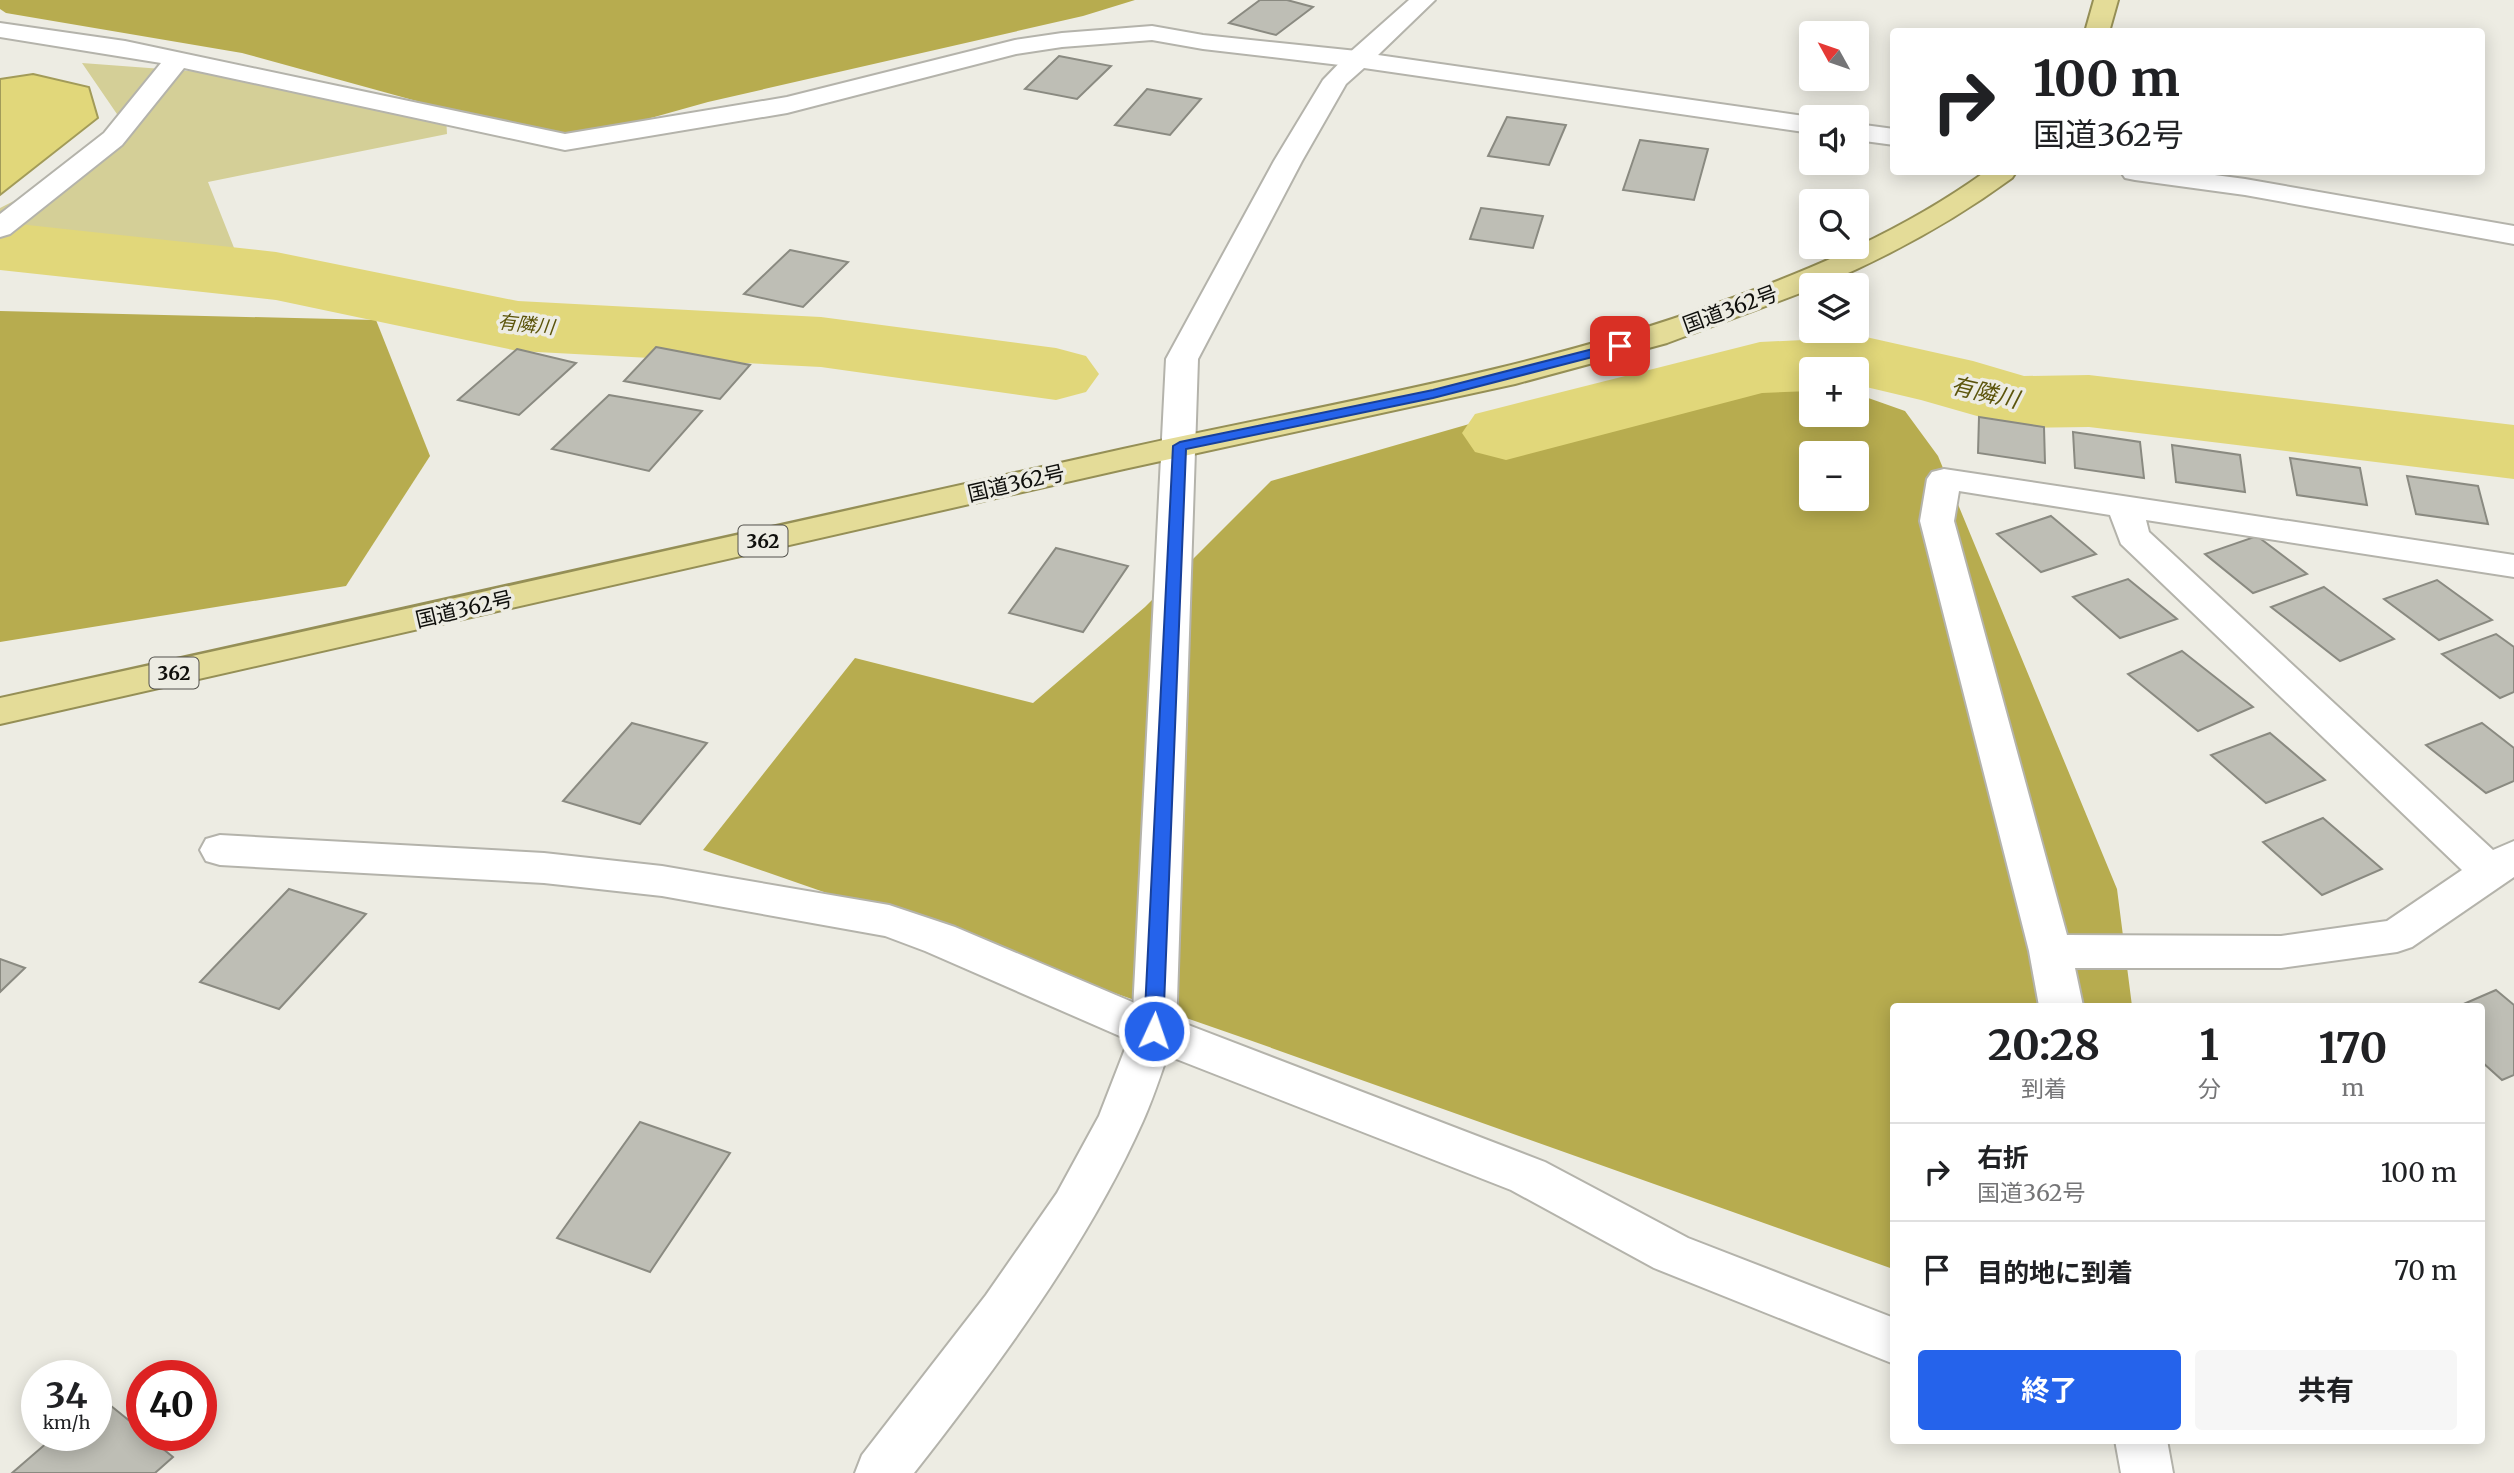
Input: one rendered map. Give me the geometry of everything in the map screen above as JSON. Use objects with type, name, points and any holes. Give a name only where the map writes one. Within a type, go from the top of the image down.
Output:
[{"type":"highway","points":[[2098,28],[2106,0]]},
{"type":"highway","name":"国道362号","points":[[0,711],[1180,446],[1433,394],[1647,339],[1781,291],[1894,242],[1961,202],[1998,175]]},
{"type":"street","points":[[881,1473],[1004,1311],[1074,1208],[1121,1120],[1154,1031],[1182,359],[1288,161],[1336,80],[1423,0]]},
{"type":"street","points":[[0,30],[124,48],[565,142],[787,104],[1015,47],[1062,40],[1152,33],[1203,42],[1357,59],[1799,123]]},
{"type":"street","points":[[0,228],[113,139],[177,60]]},
{"type":"street","points":[[1869,134],[1890,136]]},
{"type":"street","points":[[2157,175],[2245,187],[2514,235]]},
{"type":"street","points":[[2060,1003],[2050,951],[1937,520],[1944,479],[2514,566]]},
{"type":"street","points":[[2050,951],[2281,952],[2397,936],[2502,864],[2133,536],[2124,505]]},
{"type":"street","points":[[219,850],[544,868],[662,881],[876,919],[940,939],[1154,1031],[1528,1176],[1671,1253],[1890,1339]]},
{"type":"street","points":[[2142,1444],[2147,1473]]},
{"type":"shaded area","points":[[0,0],[1135,0],[1083,16],[708,102],[565,142],[242,53],[6,13],[0,9]]},
{"type":"shaded area","points":[[82,63],[269,77],[446,117],[447,134],[208,182],[244,273],[0,236],[0,208],[71,172],[119,117]]},
{"type":"shaded area","points":[[33,74],[89,87],[98,118],[0,195],[0,79]]},
{"type":"shaded area","points":[[0,311],[376,320],[430,456],[346,586],[0,642]]},
{"type":"shaded area","points":[[1752,358],[1799,375],[1799,427],[1869,427],[1869,398],[1905,411],[1938,456],[2117,889],[2132,1003],[1890,1003],[1890,1268],[1238,1036],[703,850],[855,658],[1033,703],[1145,607],[1271,481],[1525,408]]},
{"type":"building","points":[[1260,0],[1287,0],[1313,7],[1276,35],[1229,23]]},
{"type":"building","points":[[1059,56],[1111,66],[1077,99],[1025,89]]},
{"type":"building","points":[[1147,89],[1201,99],[1170,135],[1115,125]]},
{"type":"building","points":[[1507,117],[1566,125],[1549,165],[1488,156]]},
{"type":"building","points":[[1640,140],[1708,149],[1694,200],[1623,190]]},
{"type":"building","points":[[1481,208],[1543,216],[1533,248],[1470,239]]},
{"type":"building","points":[[790,250],[848,262],[803,307],[744,294]]},
{"type":"building","points":[[656,347],[750,365],[720,399],[624,381]]},
{"type":"building","points":[[517,349],[576,363],[519,415],[458,400]]},
{"type":"building","points":[[609,395],[702,411],[649,471],[552,449]]},
{"type":"building","points":[[1979,417],[2044,427],[2045,463],[1978,453]]},
{"type":"building","points":[[2073,432],[2140,442],[2144,478],[2075,468]]},
{"type":"building","points":[[2172,445],[2240,455],[2245,492],[2176,482]]},
{"type":"building","points":[[2290,458],[2360,468],[2367,505],[2297,495]]},
{"type":"building","points":[[2407,476],[2478,486],[2488,524],[2416,514]]},
{"type":"building","points":[[2051,516],[2096,554],[2041,572],[1997,534]]},
{"type":"building","points":[[2257,536],[2307,574],[2253,593],[2205,554]]},
{"type":"building","points":[[1056,548],[1128,566],[1083,632],[1009,613]]},
{"type":"building","points":[[2128,579],[2177,619],[2120,638],[2073,597]]},
{"type":"building","points":[[2437,580],[2492,620],[2439,640],[2384,599]]},
{"type":"building","points":[[2324,587],[2394,639],[2340,661],[2271,607]]},
{"type":"building","points":[[2496,634],[2514,647],[2514,692],[2500,698],[2442,654]]},
{"type":"building","points":[[2182,651],[2253,707],[2198,731],[2128,674]]},
{"type":"building","points":[[632,723],[707,743],[640,824],[563,801]]},
{"type":"building","points":[[2482,723],[2514,748],[2514,781],[2486,793],[2426,745]]},
{"type":"building","points":[[2270,733],[2325,780],[2266,803],[2211,755]]},
{"type":"building","points":[[2323,818],[2382,869],[2322,895],[2263,842]]},
{"type":"building","points":[[289,889],[366,914],[279,1009],[200,982]]},
{"type":"building","points":[[0,959],[25,968],[0,992]]},
{"type":"building","points":[[2496,990],[2514,1005],[2514,1075],[2502,1080],[2485,1065],[2485,1003],[2466,1003]]},
{"type":"building","points":[[640,1122],[730,1153],[650,1272],[557,1238]]},
{"type":"building","points":[[112,1407],[126,1418],[126,1451],[166,1451],[173,1457],[155,1473],[12,1473],[37,1451],[112,1451]]},
{"type":"waterway","name":"有隣川","points":[[0,246],[276,276],[518,326],[821,342],[1056,374]]},
{"type":"waterway","name":"有隣川","points":[[1506,433],[1760,368],[1866,362],[1943,379],[2019,402],[2089,401],[2514,452]]},
{"type":"route","points":[[1154,1031],[1180,446],[1433,394],[1620,346]]}]
